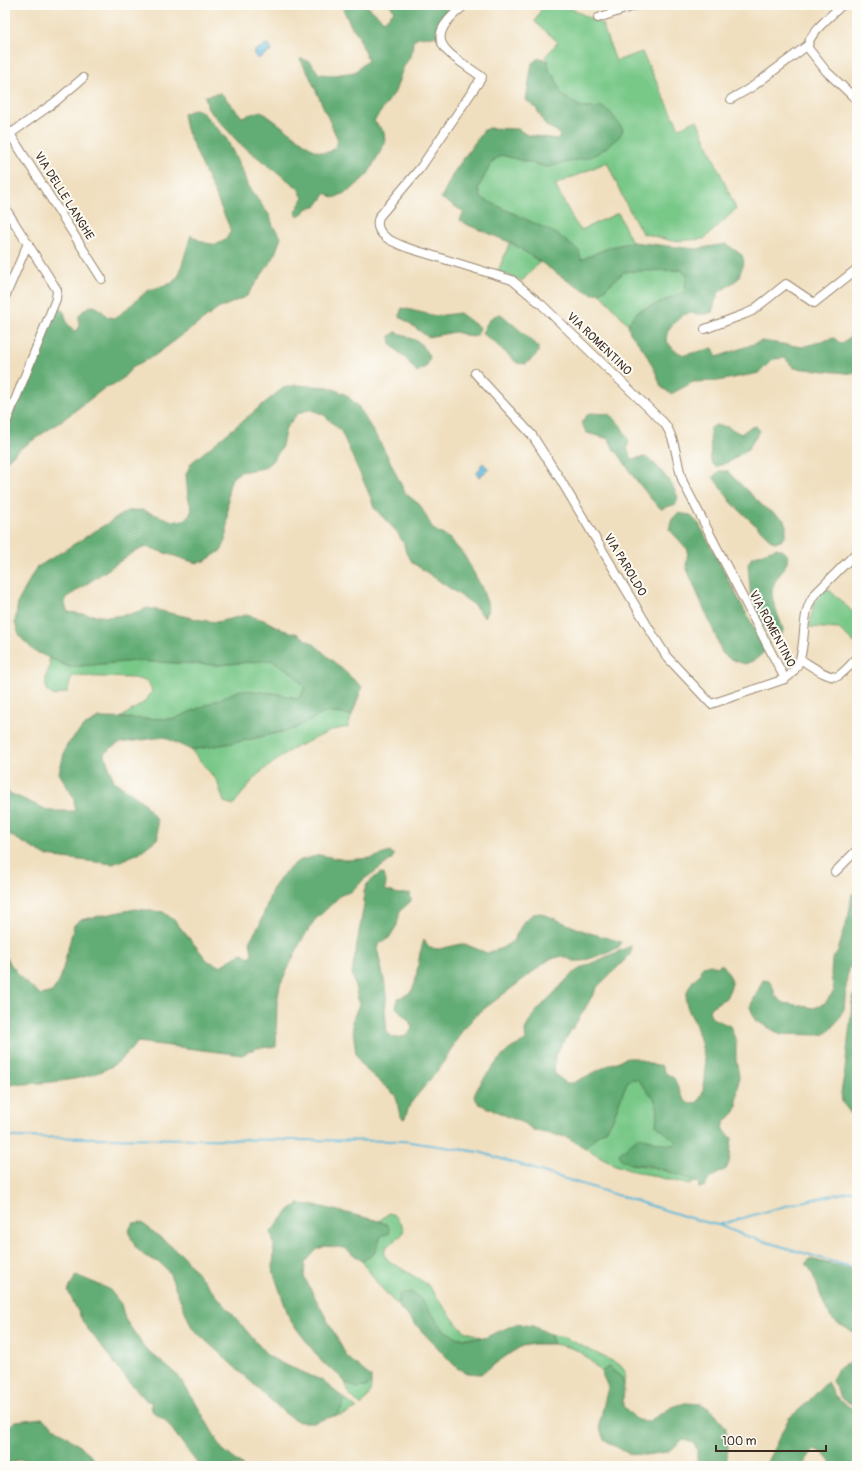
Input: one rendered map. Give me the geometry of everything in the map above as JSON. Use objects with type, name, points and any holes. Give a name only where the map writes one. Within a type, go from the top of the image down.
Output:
[{"type":"street","name":"VIA ROMENTINO","points":[[465,5],[451,16],[444,25],[440,33],[440,42],[453,57],[482,77],[421,167],[378,220],[378,227],[383,235],[392,242],[512,280],[542,305],[664,423],[672,438],[683,482],[785,679],[796,670],[800,659],[807,610],[810,601],[815,594],[857,552]]},
{"type":"street","points":[[598,18],[637,5]]},
{"type":"street","points":[[839,6],[815,31],[810,38],[808,45],[810,51],[826,71],[857,100]]},
{"type":"street","points":[[731,99],[752,87],[808,45]]},
{"type":"street","points":[[10,134],[56,102],[83,78]]},
{"type":"street","name":"VIA DELLE LANGHE","points":[[5,126],[102,279]]},
{"type":"street","points":[[5,208],[58,290],[56,299],[5,425]]},
{"type":"street","points":[[5,297],[28,244]]},
{"type":"street","points":[[705,329],[752,311],[786,284],[814,303],[857,269]]},
{"type":"street","name":"VIA PAROLDO","points":[[475,373],[532,435],[664,651],[711,704],[785,679]]},
{"type":"street","points":[[800,659],[826,674],[834,676],[841,674],[857,658]]},
{"type":"street","points":[[835,872],[857,850]]},
{"type":"green space","points":[[341,5],[366,5],[384,21],[394,11],[390,5],[459,5],[438,36],[418,37],[413,41],[412,53],[403,68],[395,92],[374,121],[384,132],[385,143],[368,174],[351,190],[334,198],[326,193],[316,207],[308,208],[298,217],[295,212],[303,198],[298,188],[240,144],[208,109],[205,96],[221,93],[242,117],[261,111],[314,150],[329,152],[332,150],[338,140],[309,75],[300,59],[309,62],[319,74],[334,75],[355,72],[368,60],[357,33],[351,26]]},
{"type":"green space","points":[[543,5],[564,5],[602,24],[616,61],[642,52],[679,128],[697,120],[736,209],[704,239],[672,241],[642,233],[624,200],[607,162],[555,185],[574,221],[581,230],[618,213],[632,242],[608,248],[581,260],[511,213],[481,198],[478,188],[492,162],[501,155],[547,167],[602,107],[587,108],[579,106],[561,95],[554,75],[549,71],[548,60],[545,57],[558,42],[535,22]]},
{"type":"green space","points":[[539,58],[548,60],[549,71],[554,75],[562,95],[579,106],[587,108],[602,107],[610,112],[623,129],[620,136],[603,150],[591,157],[547,167],[501,155],[492,162],[478,188],[481,198],[557,234],[579,251],[581,260],[608,248],[632,242],[696,249],[726,244],[742,255],[744,262],[738,279],[718,293],[712,312],[706,314],[689,313],[684,315],[672,325],[668,331],[666,340],[674,350],[684,355],[713,348],[717,357],[762,341],[802,347],[834,338],[841,344],[857,333],[857,374],[794,368],[785,358],[773,359],[759,373],[718,381],[693,382],[671,394],[661,387],[657,375],[644,350],[630,333],[628,324],[638,311],[684,292],[687,275],[681,270],[624,272],[600,293],[592,294],[571,283],[514,244],[468,225],[460,220],[464,212],[441,198],[454,172],[483,131],[488,128],[518,129],[527,135],[557,139],[560,136],[557,131],[546,126],[536,108],[526,100],[532,63]]},
{"type":"green space","points":[[195,109],[201,111],[226,138],[243,172],[247,185],[270,216],[273,226],[281,237],[274,257],[247,296],[218,309],[154,356],[134,366],[118,383],[106,387],[64,419],[17,451],[5,463],[5,434],[54,310],[58,306],[64,312],[67,323],[74,331],[79,329],[79,315],[91,306],[97,307],[108,317],[116,318],[147,291],[172,283],[179,275],[191,235],[208,244],[219,243],[228,236],[231,230],[186,129],[183,114]]},
{"type":"green space","points":[[510,242],[540,262],[522,281],[498,271]]},
{"type":"green space","points":[[681,270],[687,275],[684,292],[638,311],[628,324],[600,293],[624,272]]},
{"type":"green space","points":[[402,308],[436,316],[460,313],[480,328],[477,335],[473,337],[455,332],[428,337],[399,316]]},
{"type":"green space","points":[[501,314],[538,346],[538,353],[526,364],[517,363],[482,333],[491,318]]},
{"type":"green space","points":[[396,332],[419,342],[430,357],[427,366],[417,372],[391,345],[390,336]]},
{"type":"green space","points":[[296,385],[329,387],[345,394],[358,406],[386,453],[405,493],[420,505],[433,529],[450,539],[464,555],[481,586],[489,608],[484,617],[473,604],[413,563],[406,553],[404,544],[397,532],[374,508],[341,431],[324,415],[310,409],[297,414],[286,428],[281,449],[272,461],[264,468],[240,472],[232,478],[228,491],[227,535],[222,550],[205,561],[196,563],[147,547],[135,551],[66,598],[65,605],[68,612],[108,617],[131,614],[148,608],[201,620],[217,622],[246,615],[264,620],[283,630],[298,634],[315,645],[362,687],[352,715],[326,712],[294,729],[238,742],[191,750],[164,737],[119,743],[104,753],[114,781],[143,802],[157,820],[158,838],[139,853],[113,864],[46,856],[5,832],[5,791],[50,811],[75,811],[74,798],[59,773],[66,746],[84,726],[99,718],[174,719],[240,690],[274,693],[299,699],[305,688],[294,674],[272,660],[218,665],[135,661],[69,667],[34,651],[20,637],[15,623],[18,602],[36,568],[127,511],[142,510],[173,521],[184,520],[188,517],[192,510],[188,497],[186,475],[191,463],[283,388]]},
{"type":"green space","points":[[589,413],[610,414],[621,426],[629,441],[627,449],[632,459],[645,457],[654,463],[671,483],[678,497],[676,504],[661,509],[633,476],[618,453],[614,450],[609,439],[587,433],[581,423]]},
{"type":"green space","points":[[715,425],[728,427],[741,434],[749,428],[756,426],[760,431],[748,449],[729,462],[716,467],[711,462],[710,429]]},
{"type":"green space","points":[[719,471],[727,471],[765,508],[783,519],[786,525],[786,534],[781,541],[773,542],[732,503],[713,477]]},
{"type":"green space","points":[[678,513],[690,515],[699,524],[764,647],[764,652],[755,660],[745,664],[730,659],[722,653],[686,567],[688,550],[669,529],[672,519]]},
{"type":"green space","points":[[777,548],[785,552],[788,556],[785,567],[773,586],[772,597],[783,629],[781,636],[775,639],[770,638],[751,601],[748,564],[752,557]]},
{"type":"green space","points":[[826,587],[855,614],[857,612],[857,645],[839,629],[809,627],[814,604]]},
{"type":"green space","points":[[48,656],[69,667],[135,661],[218,665],[272,660],[294,674],[305,688],[299,699],[274,693],[197,709],[174,719],[120,718],[146,701],[152,691],[147,681],[133,678],[72,676],[67,692],[54,696],[46,690],[46,676],[50,666]]},
{"type":"green space","points":[[326,712],[352,715],[348,727],[333,730],[292,749],[257,775],[233,805],[224,802],[217,781],[191,750],[238,742],[294,729]]},
{"type":"green space","points":[[390,852],[394,855],[391,860],[363,880],[353,891],[341,895],[314,921],[300,943],[280,985],[277,1003],[276,1047],[257,1048],[242,1055],[138,1042],[118,1062],[93,1074],[64,1081],[5,1085],[5,957],[23,980],[41,995],[52,992],[60,980],[74,925],[80,920],[135,909],[163,912],[174,920],[208,961],[220,966],[242,953],[249,957],[252,954],[250,940],[260,924],[272,890],[285,872],[298,861],[320,855],[345,860],[372,858]]},
{"type":"green space","points":[[380,873],[384,874],[386,882],[385,890],[399,894],[410,893],[411,901],[400,911],[397,925],[389,938],[379,944],[378,952],[387,994],[385,1010],[387,1033],[394,1038],[405,1036],[412,1028],[409,1021],[396,1007],[398,998],[411,992],[415,983],[420,953],[424,940],[430,948],[439,949],[461,944],[487,953],[502,948],[513,941],[524,921],[533,914],[541,913],[586,932],[622,942],[619,947],[583,961],[573,961],[563,956],[550,959],[476,1015],[462,1031],[441,1066],[410,1104],[405,1118],[403,1119],[400,1114],[395,1095],[363,1067],[356,1054],[352,1022],[359,1004],[352,973],[364,904],[364,892],[367,884]]},
{"type":"green space","points":[[857,893],[857,955],[852,960],[847,977],[844,1009],[834,1026],[825,1034],[780,1034],[755,1020],[750,1007],[763,980],[769,981],[773,987],[775,996],[784,1003],[814,1008],[825,1003],[834,991],[831,975],[832,959],[838,951],[849,914],[852,894]]},
{"type":"green space","points":[[631,946],[632,951],[628,957],[598,986],[556,1054],[554,1069],[556,1075],[566,1083],[573,1083],[611,1064],[627,1058],[636,1058],[656,1066],[661,1065],[664,1072],[674,1078],[683,1098],[687,1102],[698,1102],[705,1083],[705,1062],[698,1032],[687,1006],[686,996],[692,982],[701,974],[700,971],[703,966],[710,964],[717,967],[723,965],[731,978],[731,987],[726,998],[711,1007],[709,1011],[712,1018],[730,1026],[736,1041],[736,1059],[739,1077],[737,1106],[735,1112],[725,1122],[723,1127],[726,1133],[732,1138],[729,1164],[726,1169],[710,1178],[705,1186],[699,1188],[698,1182],[647,1165],[630,1164],[621,1159],[619,1154],[638,1137],[669,1145],[674,1145],[677,1142],[656,1125],[658,1109],[654,1098],[637,1079],[632,1079],[627,1082],[612,1121],[606,1130],[599,1134],[585,1148],[567,1137],[535,1131],[525,1124],[479,1104],[474,1097],[479,1086],[500,1059],[515,1046],[526,1041],[525,1030],[533,1015],[572,974],[583,967]]},
{"type":"green space","points":[[857,992],[857,1122],[842,1102],[841,1093],[853,995]]},
{"type":"green space","points":[[632,1079],[637,1079],[654,1098],[658,1109],[656,1125],[677,1142],[674,1145],[665,1145],[645,1138],[630,1164],[656,1168],[698,1182],[686,1184],[629,1170],[615,1165],[585,1148],[599,1134],[606,1130],[612,1121],[627,1082]]},
{"type":"green space","points":[[299,1204],[314,1205],[379,1221],[388,1225],[390,1233],[381,1236],[374,1254],[362,1261],[345,1248],[325,1246],[316,1250],[305,1263],[304,1277],[347,1357],[371,1377],[371,1383],[366,1387],[357,1388],[345,1382],[322,1362],[290,1320],[273,1271],[274,1245],[271,1232],[290,1209]]},
{"type":"green space","points":[[389,1213],[397,1218],[403,1227],[403,1232],[385,1249],[384,1255],[389,1261],[427,1284],[457,1324],[465,1331],[484,1338],[459,1338],[445,1331],[418,1296],[400,1294],[397,1305],[377,1283],[362,1261],[374,1254],[381,1236],[388,1225],[379,1221]]},
{"type":"green space","points":[[141,1222],[182,1255],[268,1356],[321,1380],[345,1399],[341,1410],[334,1416],[315,1422],[299,1422],[287,1415],[192,1328],[169,1272],[160,1263],[145,1256],[136,1248],[128,1231],[133,1223]]},
{"type":"green space","points":[[810,1259],[857,1270],[857,1336],[831,1318],[806,1263]]},
{"type":"green space","points":[[76,1275],[109,1289],[121,1304],[125,1319],[144,1347],[178,1376],[194,1400],[222,1449],[243,1466],[199,1466],[166,1421],[152,1411],[151,1401],[147,1401],[125,1377],[84,1324],[68,1291]]},
{"type":"green space","points":[[410,1292],[418,1296],[445,1331],[459,1338],[484,1338],[516,1324],[533,1326],[550,1334],[554,1344],[534,1344],[522,1346],[481,1374],[467,1373],[457,1368],[397,1305],[400,1294]]},
{"type":"green space","points":[[550,1334],[564,1337],[620,1365],[625,1371],[624,1385],[621,1377],[609,1367],[601,1372],[590,1360],[576,1350],[554,1344]]},
{"type":"green space","points":[[857,1339],[857,1386],[854,1393],[857,1397],[857,1407],[842,1399],[832,1381],[838,1368],[850,1363]]},
{"type":"green space","points":[[608,1367],[621,1377],[624,1385],[623,1406],[637,1420],[649,1421],[672,1407],[685,1403],[702,1404],[715,1413],[726,1428],[728,1448],[726,1466],[697,1466],[697,1449],[694,1443],[683,1440],[667,1452],[646,1455],[629,1454],[604,1440],[599,1425],[608,1387],[601,1372]]},
{"type":"green space","points":[[345,1382],[361,1388],[371,1383],[369,1396],[361,1406],[350,1395]]},
{"type":"green space","points":[[827,1382],[835,1397],[857,1412],[857,1466],[833,1466],[823,1453],[814,1449],[802,1466],[765,1466],[789,1418],[806,1404]]},
{"type":"green space","points":[[345,1399],[357,1409],[345,1414],[334,1416],[341,1410]]},
{"type":"green space","points":[[42,1418],[89,1453],[97,1466],[35,1466],[20,1459],[5,1465],[5,1429],[16,1421]]},
{"type":"water","points":[[268,43],[272,51],[257,59],[253,52]]},
{"type":"water","points":[[483,463],[489,469],[479,477],[476,473],[481,468],[480,466]]},
{"type":"waterway","points":[[5,1137],[403,1141],[479,1152],[700,1221],[718,1225],[796,1203],[857,1190]]},
{"type":"waterway","points":[[719,1225],[743,1235],[844,1265],[857,1267]]}]
